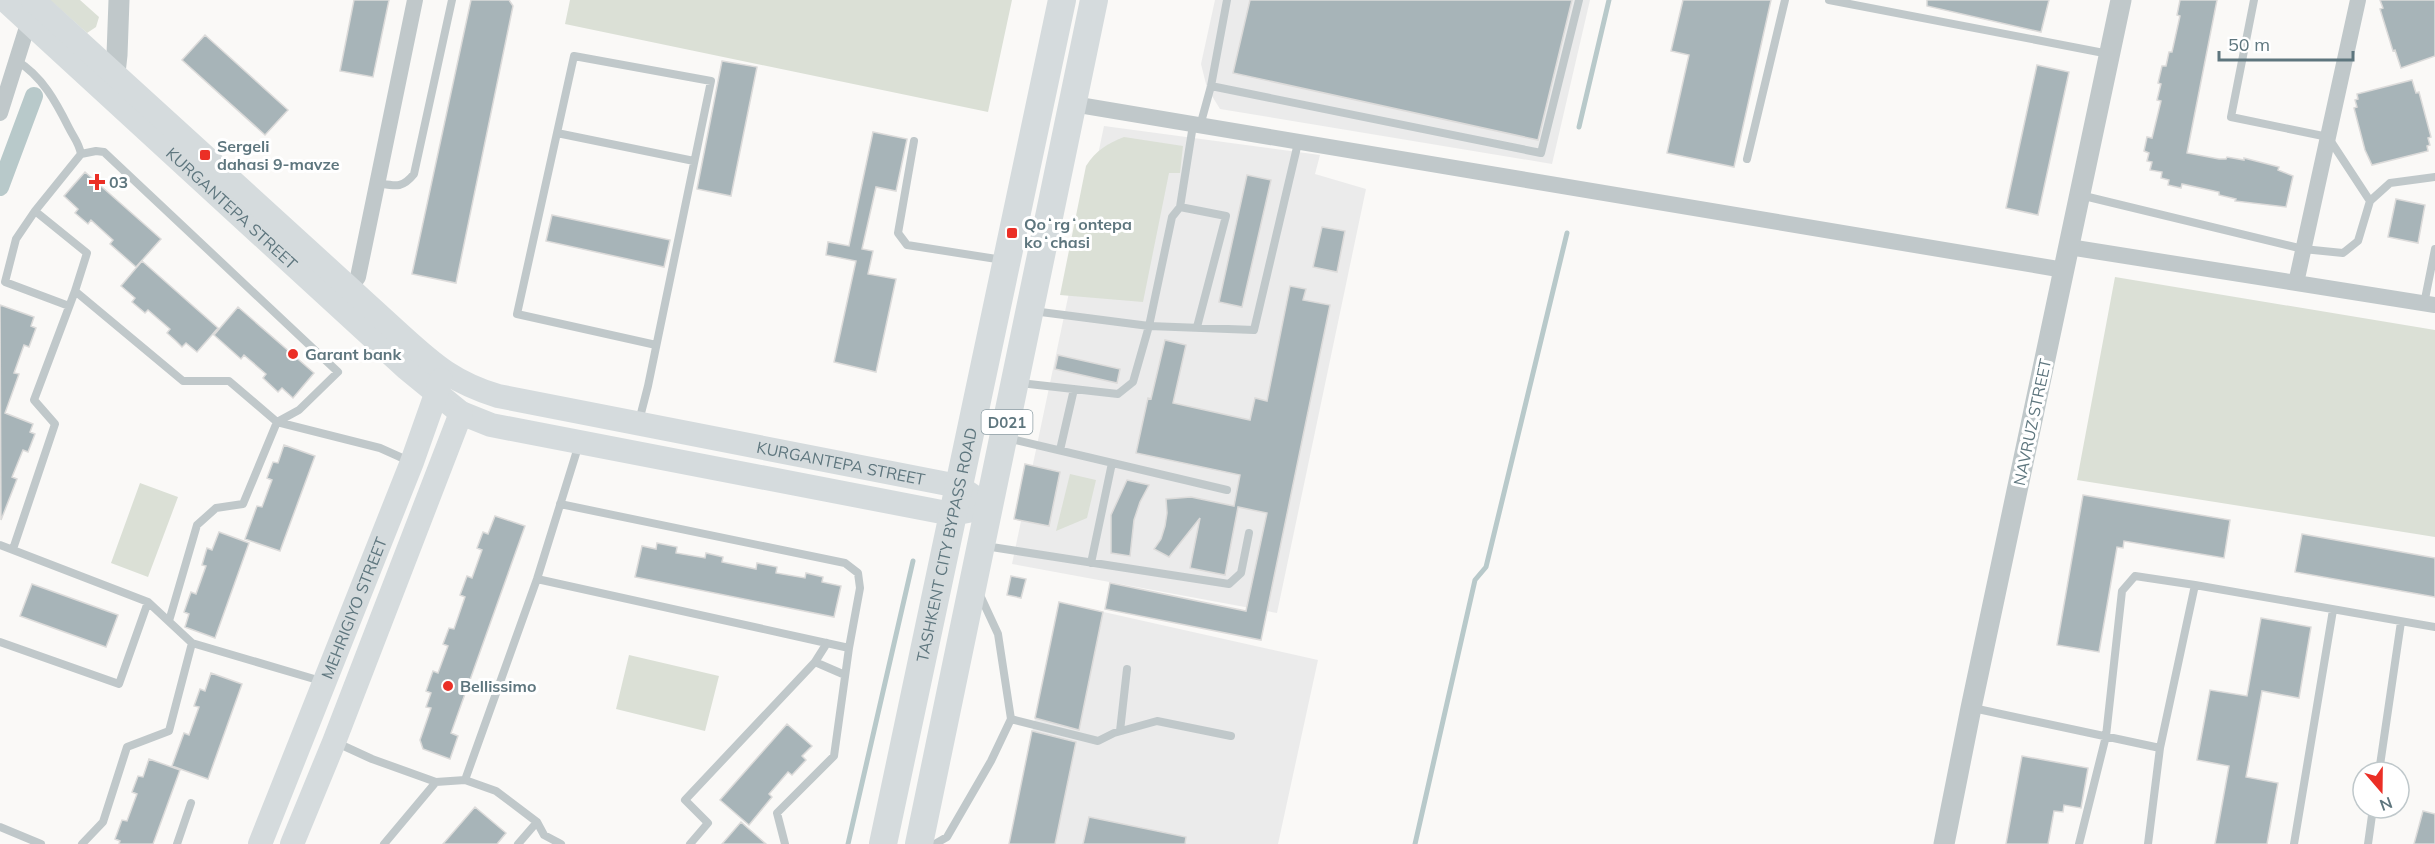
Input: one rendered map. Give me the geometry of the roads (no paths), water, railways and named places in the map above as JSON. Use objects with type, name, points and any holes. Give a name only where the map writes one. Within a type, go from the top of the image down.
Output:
[{"type":"highway","name":"TASHKENT CITY BYPASS ROAD","points":[[883,844],[1062,0]]},
{"type":"highway","name":"TASHKENT CITY BYPASS ROAD","points":[[919,844],[1094,0]]},
{"type":"main road","name":"KURGANTEPA STREET","points":[[6,0],[34,10],[440,383],[958,486],[989,507]]},
{"type":"main road","name":"KURGANTEPA STREET","points":[[108,80],[350,288],[440,383],[461,413],[491,425],[579,444],[952,514],[989,507]]},
{"type":"main road","name":"MEHRIGIYO STREET","points":[[260,844],[412,462],[440,383]]},
{"type":"main road","name":"MEHRIGIYO STREET","points":[[292,844],[334,742],[461,413]]},
{"type":"street","points":[[108,80],[117,56],[119,0]]},
{"type":"street","points":[[350,288],[358,277],[415,0]]},
{"type":"street","name":"NAVRUZ STREET","points":[[1944,844],[2121,0]]},
{"type":"street","points":[[2296,284],[2358,0]]},
{"type":"street","points":[[0,113],[34,10]]},
{"type":"street","points":[[1073,104],[2064,270]]},
{"type":"street","points":[[2069,247],[2429,305]]},
{"type":"lane","points":[[378,183],[398,186],[408,182],[414,174],[452,0]]},
{"type":"lane","points":[[1015,383],[1118,394],[1133,382],[1149,326],[1172,216],[1180,207],[1196,126],[1211,86],[1227,0]]},
{"type":"lane","points":[[1211,86],[1541,153],[1579,0]]},
{"type":"lane","points":[[1747,159],[1785,0]]},
{"type":"lane","points":[[1828,0],[2110,54]]},
{"type":"lane","points":[[2254,0],[2231,117],[2328,137],[2370,201]]},
{"type":"lane","points":[[639,424],[656,345],[711,81],[574,56],[517,314],[656,345]]},
{"type":"lane","points":[[0,86],[17,60],[51,92],[79,142],[81,154]]},
{"type":"lane","points":[[557,133],[694,161]]},
{"type":"lane","points":[[914,141],[898,233],[907,244],[1006,260]]},
{"type":"lane","points":[[1030,311],[1149,326],[1254,330],[1298,143]]},
{"type":"lane","points":[[69,306],[5,282],[16,239],[35,211],[81,154],[104,152],[338,372],[299,410],[276,422],[243,504],[216,508],[197,525],[169,621]]},
{"type":"lane","points":[[2080,195],[2303,249],[2343,253],[2358,241],[2370,201],[2390,183],[2435,177]]},
{"type":"lane","points":[[1180,207],[1226,216],[1197,327]]},
{"type":"lane","points":[[12,549],[55,424],[34,400],[87,254],[35,211]]},
{"type":"lane","points":[[2429,305],[2435,249]]},
{"type":"lane","points":[[75,291],[183,381],[229,381],[276,422],[380,448],[412,462]]},
{"type":"lane","points":[[1060,450],[1074,389]]},
{"type":"lane","points":[[1004,437],[1227,490]]},
{"type":"lane","points":[[465,780],[537,579],[579,444]]},
{"type":"lane","points":[[1091,563],[1112,463]]},
{"type":"lane","points":[[560,504],[845,563],[853,568],[860,580],[834,756],[777,813],[785,844]]},
{"type":"lane","points":[[981,545],[1229,584],[1241,573],[1249,533]]},
{"type":"lane","points":[[0,545],[148,602],[192,643],[325,682]]},
{"type":"lane","points":[[2079,844],[2106,736],[2121,591],[2135,576],[2435,627]]},
{"type":"lane","points":[[537,579],[849,648]]},
{"type":"lane","points":[[935,844],[947,837],[991,761],[1011,719],[998,634],[974,582]]},
{"type":"lane","points":[[2148,844],[2160,748],[2195,585]]},
{"type":"lane","points":[[0,642],[119,684],[148,602]]},
{"type":"lane","points":[[2294,844],[2333,610]]},
{"type":"lane","points":[[2381,760],[2402,622]]},
{"type":"lane","points":[[82,844],[104,822],[127,747],[169,731],[192,643]]},
{"type":"lane","points":[[690,844],[708,823],[685,800],[816,662],[827,643]]},
{"type":"lane","points":[[816,662],[845,675]]},
{"type":"lane","points":[[1120,731],[1127,669]]},
{"type":"lane","points":[[1971,708],[2160,748]]},
{"type":"lane","points":[[1011,719],[1098,741],[1120,731],[1157,721],[1231,736]]},
{"type":"lane","points":[[334,742],[372,759],[436,782],[465,780],[496,791],[537,822],[544,835],[561,844]]},
{"type":"lane","points":[[384,844],[436,782]]},
{"type":"lane","points":[[177,844],[191,803]]},
{"type":"lane","points":[[2368,844],[2371,820]]},
{"type":"lane","points":[[519,844],[537,822]]},
{"type":"lane","points":[[0,827],[41,844]]},
{"type":"waterway","points":[[1579,127],[1609,0]]},
{"type":"waterway","points":[[0,187],[34,96]]},
{"type":"waterway","points":[[1415,844],[1475,580],[1486,567],[1567,233]]},
{"type":"waterway","points":[[848,844],[913,561]]},
{"type":"place","name":"Sergeli dahasi 9-mavze","points":[[205,155]]},
{"type":"place","name":"03","points":[[97,182]]},
{"type":"place","name":"Qoʻrgʻontepa koʻchasi","points":[[1012,233]]},
{"type":"place","name":"Garant bank","points":[[293,354]]},
{"type":"place","name":"Bellissimo","points":[[448,686]]}]
